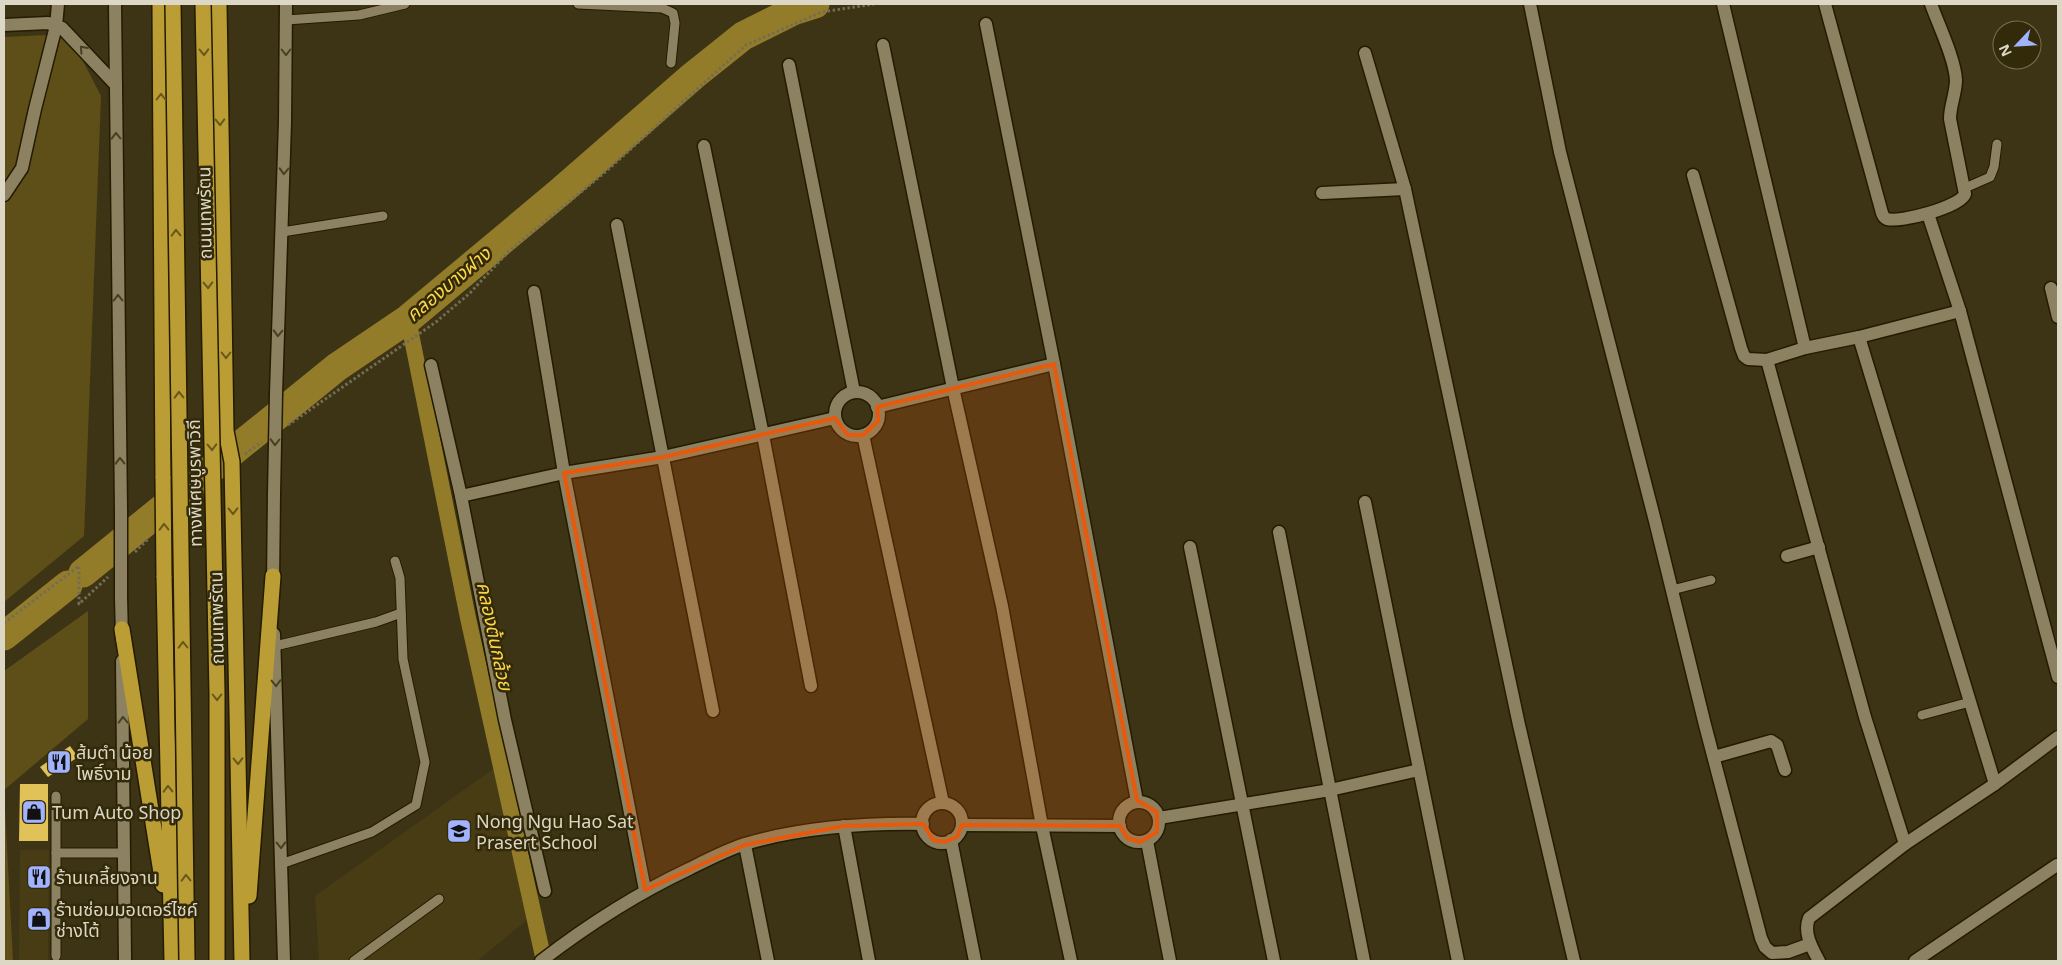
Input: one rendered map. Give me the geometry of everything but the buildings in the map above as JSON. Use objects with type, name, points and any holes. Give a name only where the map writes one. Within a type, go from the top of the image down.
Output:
[{"type":"highway","points":[[160,4],[164,576],[172,961]]},
{"type":"highway","name":"ทางพิเศษบูรพาวิถี","points":[[173,4],[188,961]]},
{"type":"highway","name":"ทางพิเศษบูรพาวิถี","points":[[203,4],[217,682],[217,961]]},
{"type":"highway","name":"ถนนเทพรัตน","points":[[219,4],[226,320],[226,431],[236,460],[243,961]]},
{"type":"highway","points":[[243,961],[273,576]]},
{"type":"highway","points":[[122,629],[172,943]]},
{"type":"street","points":[[4,195],[22,168],[56,26],[58,4]]},
{"type":"street","points":[[115,4],[125,961]]},
{"type":"street","points":[[284,961],[273,576],[276,394],[286,122],[286,4]]},
{"type":"street","points":[[1530,4],[1560,152],[1761,938],[1765,947],[1772,953],[1788,952],[1810,944]]},
{"type":"street","points":[[1723,4],[1805,348]]},
{"type":"street","points":[[1825,4],[1882,213],[1884,217],[1890,220],[1928,214],[1954,204],[1963,198],[1965,188],[1950,119],[1950,106],[1956,81],[1954,69],[1931,4]]},
{"type":"street","points":[[4,25],[48,23],[62,28],[116,85]]},
{"type":"street","points":[[986,24],[1054,364],[1137,801]]},
{"type":"street","points":[[883,45],[954,388],[1002,606],[1042,826],[1071,961]]},
{"type":"street","points":[[1365,53],[1405,189],[1519,725],[1574,961]]},
{"type":"street","points":[[789,65],[854,392]]},
{"type":"street","points":[[704,146],[763,435],[811,686]]},
{"type":"street","points":[[1693,175],[1743,353],[1748,359],[1767,360],[1805,348],[1859,337],[1960,311]]},
{"type":"street","points":[[1322,193],[1405,189]]},
{"type":"street","points":[[1928,214],[1960,311],[2058,677]]},
{"type":"street","points":[[617,225],[713,711]]},
{"type":"street","points":[[2051,288],[2058,317]]},
{"type":"street","points":[[534,292],[564,473],[645,890]]},
{"type":"street","points":[[1859,337],[1995,784]]},
{"type":"street","points":[[1767,360],[1865,717],[1905,844]]},
{"type":"street","points":[[877,407],[1054,364]]},
{"type":"street","points":[[431,365],[461,496],[505,720],[545,891]]},
{"type":"street","points":[[854,392],[868,396],[877,407],[878,421],[869,432],[863,435],[848,434],[838,425],[835,418],[835,411],[842,398],[854,392]]},
{"type":"street","points":[[461,496],[564,473],[663,457],[835,418]]},
{"type":"street","points":[[863,435],[943,803]]},
{"type":"street","points":[[1365,502],[1458,961]]},
{"type":"street","points":[[1279,532],[1364,961]]},
{"type":"street","points":[[1190,547],[1274,961]]},
{"type":"street","points":[[1787,556],[1819,547]]},
{"type":"street","points":[[1818,961],[1810,944],[1807,930],[1809,918],[1905,844],[1995,784],[2058,737]]},
{"type":"street","points":[[1714,757],[1771,741],[1778,746],[1785,770]]},
{"type":"street","points":[[1159,818],[1330,790],[1419,770]]},
{"type":"street","points":[[1137,801],[1148,803],[1153,807],[1159,818],[1157,832],[1147,841],[1133,841],[1122,833],[1120,826],[1119,820],[1124,808],[1137,801]]},
{"type":"street","points":[[943,803],[955,808],[962,819],[960,831],[951,840],[945,842],[933,840],[924,831],[923,824],[923,818],[930,807],[943,803]]},
{"type":"street","points":[[541,961],[596,920],[645,890],[745,845],[792,833],[844,826],[885,823],[923,824]]},
{"type":"street","points":[[962,825],[1120,826]]},
{"type":"street","points":[[844,826],[870,961]]},
{"type":"street","points":[[951,840],[975,961]]},
{"type":"street","points":[[1147,841],[1170,961]]},
{"type":"street","points":[[745,845],[768,961]]},
{"type":"street","points":[[1915,961],[2057,865]]},
{"type":"lane","points":[[286,20],[359,15],[405,4]]},
{"type":"lane","points":[[578,4],[662,8],[673,14],[675,23],[671,63]]},
{"type":"lane","points":[[1965,188],[1990,177],[1994,167],[1997,144]]},
{"type":"lane","points":[[282,232],[383,216]]},
{"type":"lane","points":[[281,864],[372,832],[416,805],[425,762],[403,660],[400,578],[395,561]]},
{"type":"lane","points":[[1672,590],[1711,580]]},
{"type":"lane","points":[[275,646],[376,622],[401,613]]},
{"type":"lane","points":[[1922,715],[1970,702]]},
{"type":"lane","points":[[56,796],[56,956]]},
{"type":"lane","points":[[56,853],[124,853]]},
{"type":"lane","points":[[354,961],[439,898]]},
{"type":"path","points":[[287,426],[436,322],[470,293],[509,250],[603,174],[746,45],[822,12],[874,4]]},
{"type":"path","points":[[236,460],[264,442]]},
{"type":"path","points":[[132,554],[153,534]]},
{"type":"path","points":[[4,623],[79,566],[79,604],[112,573]]},
{"type":"highlighted area","points":[[1054,364],[1137,800],[1157,812],[1157,832],[1140,842],[1127,838],[1120,826],[962,825],[957,837],[945,842],[933,840],[923,824],[844,826],[745,845],[645,890],[564,473],[663,457],[835,418],[848,435],[863,435],[878,421],[877,407]]},
{"type":"shaded area","points":[[69,34],[101,96],[84,536],[4,602],[4,37]]},
{"type":"shaded area","points":[[88,611],[88,719],[4,790],[4,671]]},
{"type":"shaded area","name":"Nong Ngu Hao Sat Prasert School","points":[[499,765],[527,920],[477,961],[319,961],[315,896]]},
{"type":"shaded area","points":[[4,790],[13,961],[4,961]]},
{"type":"shaded area","points":[[20,850],[49,850],[48,961],[19,961]]},
{"type":"waterway","name":"คลองบางฝาง","points":[[83,573],[337,367],[408,319],[560,192],[693,76],[743,36],[793,11],[815,4]]},
{"type":"waterway","name":"คลองต้นกล้วย","points":[[408,319],[468,618],[544,961]]},
{"type":"waterway","name":"คลองบางฝาง","points":[[4,636],[68,585]]},
{"type":"place","name":"ส้มตำ น้อย โพธิ์งาม","points":[[59,762]]},
{"type":"place","name":"Tum Auto Shop","points":[[34,812]]},
{"type":"place","name":"Nong Ngu Hao Sat Prasert School","points":[[459,831]]},
{"type":"place","name":"ร้านเกลี้ยงจาน","points":[[39,877]]},
{"type":"place","name":"ร้านซ่อมมอเตอร์ไซค์ ช่างโต้","points":[[39,919]]}]
